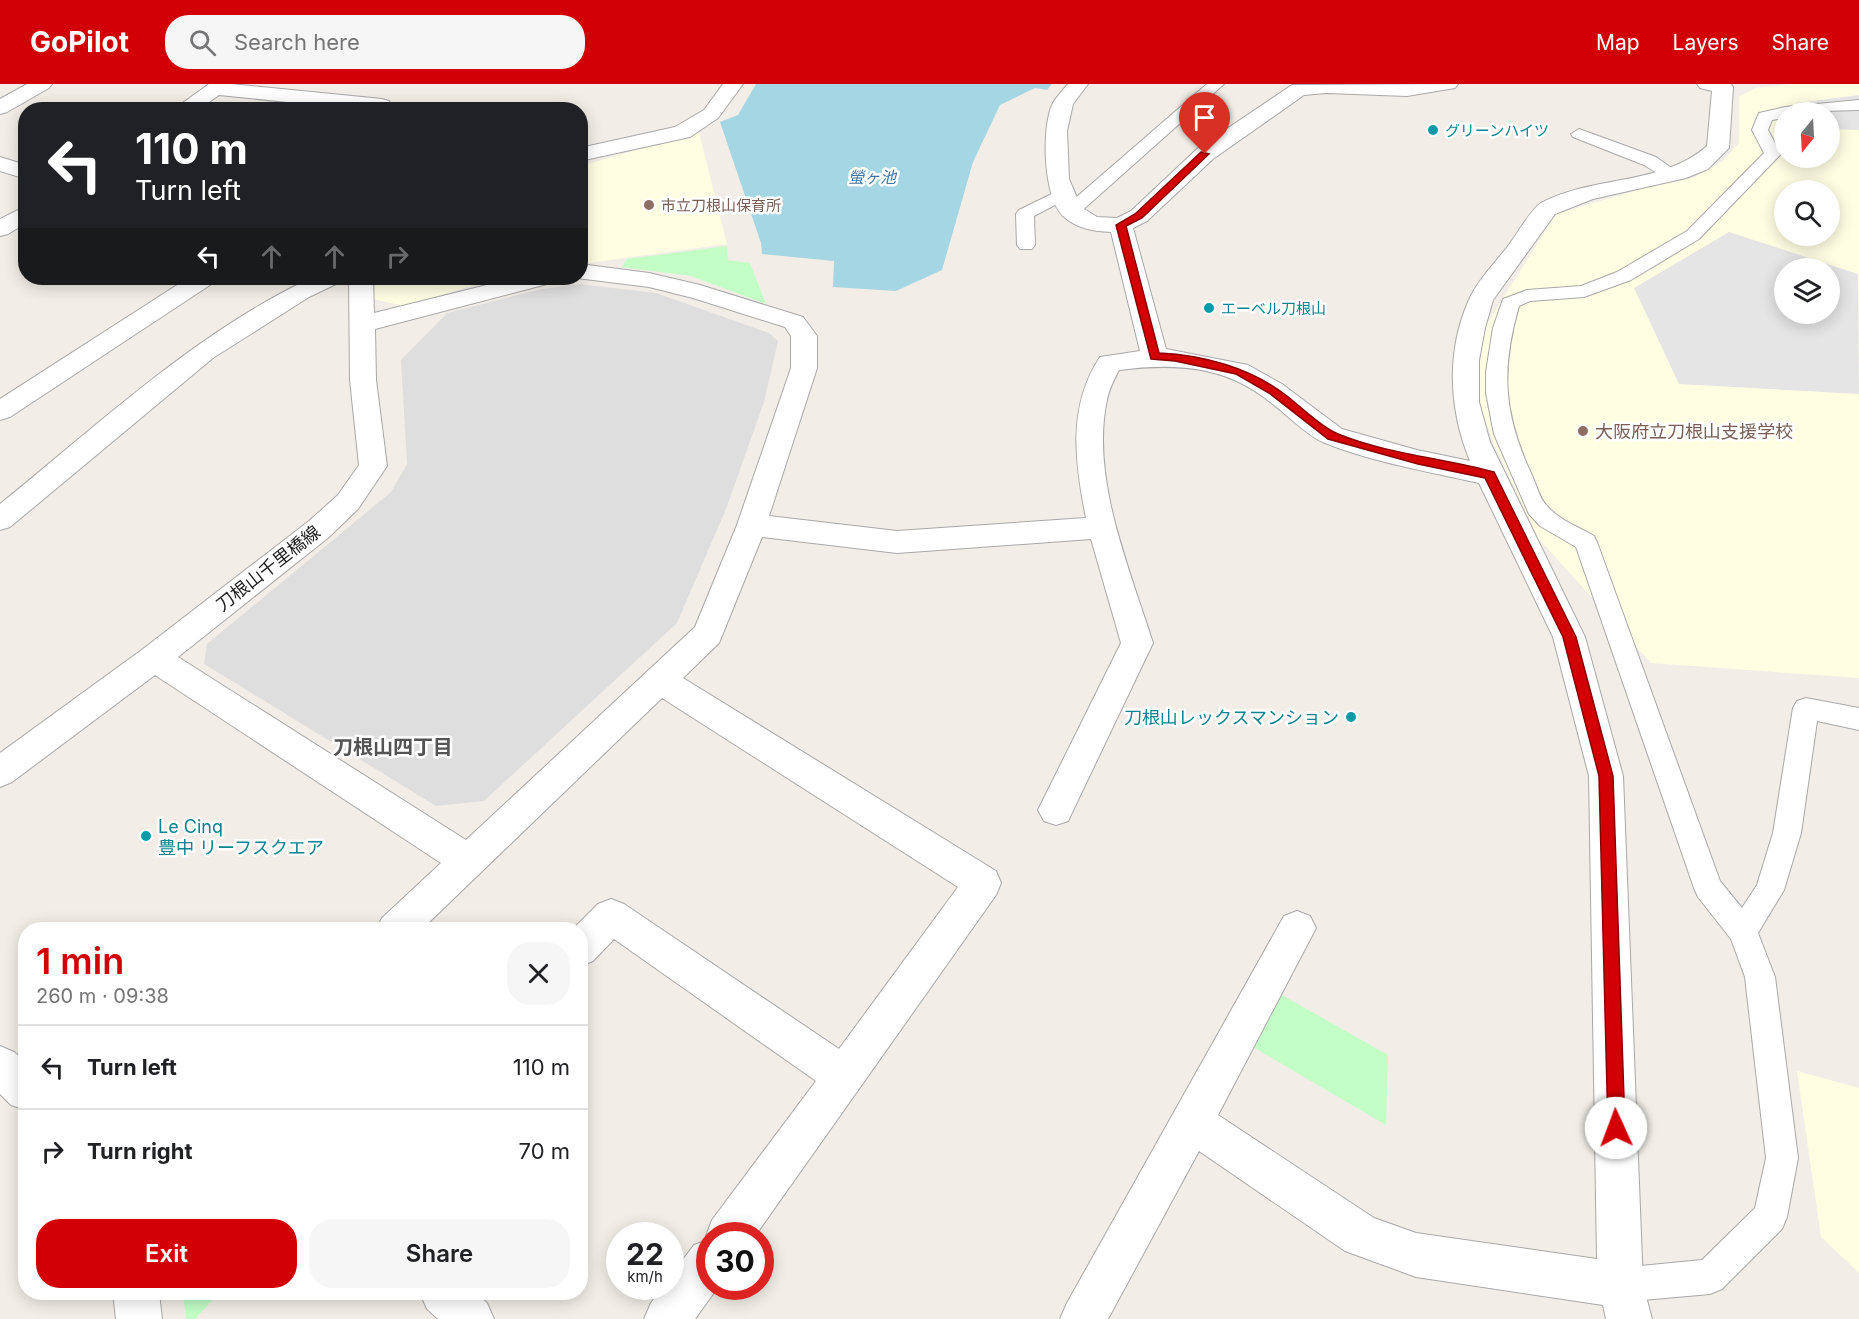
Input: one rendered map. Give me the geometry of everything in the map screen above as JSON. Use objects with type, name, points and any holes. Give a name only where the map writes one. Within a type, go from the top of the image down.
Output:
[{"type":"street","points":[[0,108],[42,84]]},
{"type":"street","points":[[588,153],[682,132],[711,114],[733,84]]},
{"type":"street","points":[[1078,84],[1063,104],[1056,131],[1058,179],[1067,202],[1092,224],[1121,225],[1139,216],[1205,154],[1299,89],[1326,87],[1407,90],[1448,84]]},
{"type":"street","points":[[1192,1122],[1361,1235],[1416,1255],[1625,1302],[1606,776],[1569,637],[1476,442],[1466,402],[1466,360],[1472,328],[1481,300],[1547,209],[1586,194],[1671,174],[1700,164],[1718,148],[1722,85]]},
{"type":"street","points":[[195,102],[218,86],[356,102]]},
{"type":"street","points":[[588,139],[633,142]]},
{"type":"street","points":[[0,164],[18,170]]},
{"type":"street","points":[[0,229],[18,218]]},
{"type":"street","points":[[1121,225],[1155,357]]},
{"type":"street","points":[[403,922],[708,634],[752,525],[804,368],[804,336],[794,322],[700,292],[649,280],[588,272]]},
{"type":"street","points":[[0,411],[193,285]]},
{"type":"street","points":[[0,520],[204,352],[314,285]]},
{"type":"street","name":"刀根山千里橋線","points":[[0,772],[154,658],[319,529],[348,502],[372,466],[363,381],[361,285]]},
{"type":"street","points":[[363,324],[515,285]]},
{"type":"street","points":[[1056,810],[1137,644],[1102,528],[1089,448],[1093,400],[1109,363],[1155,357],[1175,357],[1239,371],[1273,390],[1332,436],[1418,460],[1490,475]]},
{"type":"street","points":[[752,525],[897,542],[1102,528]]},
{"type":"street","points":[[154,658],[467,860]]},
{"type":"street","points":[[659,679],[983,883],[738,1222]]},
{"type":"street","points":[[588,940],[611,916],[844,1076]]},
{"type":"street","points":[[1083,1319],[1297,928]]},
{"type":"street","points":[[0,1066],[18,1082]]},
{"type":"street","points":[[668,1319],[696,1280]]},
{"type":"street","points":[[137,1300],[139,1319]]},
{"type":"street","points":[[451,1300],[471,1319]]},
{"type":"lane","points":[[1026,245],[1025,214],[1067,202],[1216,84]]},
{"type":"lane","points":[[1840,107],[1859,105]]},
{"type":"lane","points":[[1625,1302],[1710,1277],[1770,1217],[1782,1158],[1760,977],[1743,932],[1708,888],[1586,542],[1539,513],[1511,455],[1496,409],[1494,369],[1502,328],[1510,303],[1527,297],[1584,291],[1624,276],[1693,235],[1773,154],[1760,130],[1765,116],[1774,114]]},
{"type":"lane","points":[[1579,134],[1650,160],[1671,174]]},
{"type":"lane","points":[[1743,932],[1770,890],[1783,844],[1806,708],[1859,719]]},
{"type":"shaded area","points":[[1791,84],[1859,84],[1859,678],[1651,663],[1539,539],[1495,446],[1475,393],[1483,330],[1556,214],[1651,186],[1693,178],[1723,161],[1739,143],[1739,97],[1755,88]]},
{"type":"shaded area","points":[[1859,95],[1859,130],[1840,129],[1840,102],[1805,102]]},
{"type":"shaded area","name":"市立刀根山保育所","points":[[699,132],[727,244],[588,263],[588,164]]},
{"type":"shaded area","points":[[1729,232],[1809,258],[1774,258],[1774,324],[1840,324],[1840,268],[1858,274],[1859,394],[1679,384],[1634,288]]},
{"type":"shaded area","points":[[376,285],[474,285],[404,306],[373,299]]},
{"type":"shaded area","points":[[588,285],[656,293],[769,333],[778,341],[764,402],[726,509],[677,623],[484,801],[436,806],[204,664],[207,644],[391,492],[407,464],[401,360],[447,313],[542,289]]},
{"type":"shaded area","points":[[1797,1071],[1859,1088],[1859,1273],[1821,1237]]},
{"type":"green space","points":[[727,246],[728,260],[750,263],[766,304],[691,276],[622,267],[627,259]]},
{"type":"green space","points":[[1280,994],[1388,1055],[1386,1125],[1253,1047]]},
{"type":"green space","points":[[184,1300],[213,1300],[195,1319],[186,1319]]},
{"type":"water","name":"螢ヶ池","points":[[756,84],[1052,84],[1047,90],[1035,88],[1000,105],[973,162],[942,270],[896,291],[833,287],[834,261],[762,254],[761,243],[720,122],[738,115]]},
{"type":"place","name":"グリーンハイツ","points":[[1433,130]]},
{"type":"place","name":"市立刀根山保育所","points":[[649,205]]},
{"type":"place","name":"エーベル刀根山","points":[[1209,308]]},
{"type":"place","name":"大阪府立刀根山支援学校","points":[[1583,431]]},
{"type":"place","name":"刀根山レックスマンション","points":[[1351,717]]},
{"type":"place","name":"Le Cinq 豊中 リーフスクエア","points":[[146,836]]},
{"type":"district","name":"刀根山四丁目","points":[[393,747]]},
{"type":"route","points":[[1205,154],[1139,216],[1121,225],[1155,357],[1175,357],[1239,371],[1273,390],[1332,436],[1418,460],[1490,475],[1569,637],[1606,776],[1616,1128]]}]
